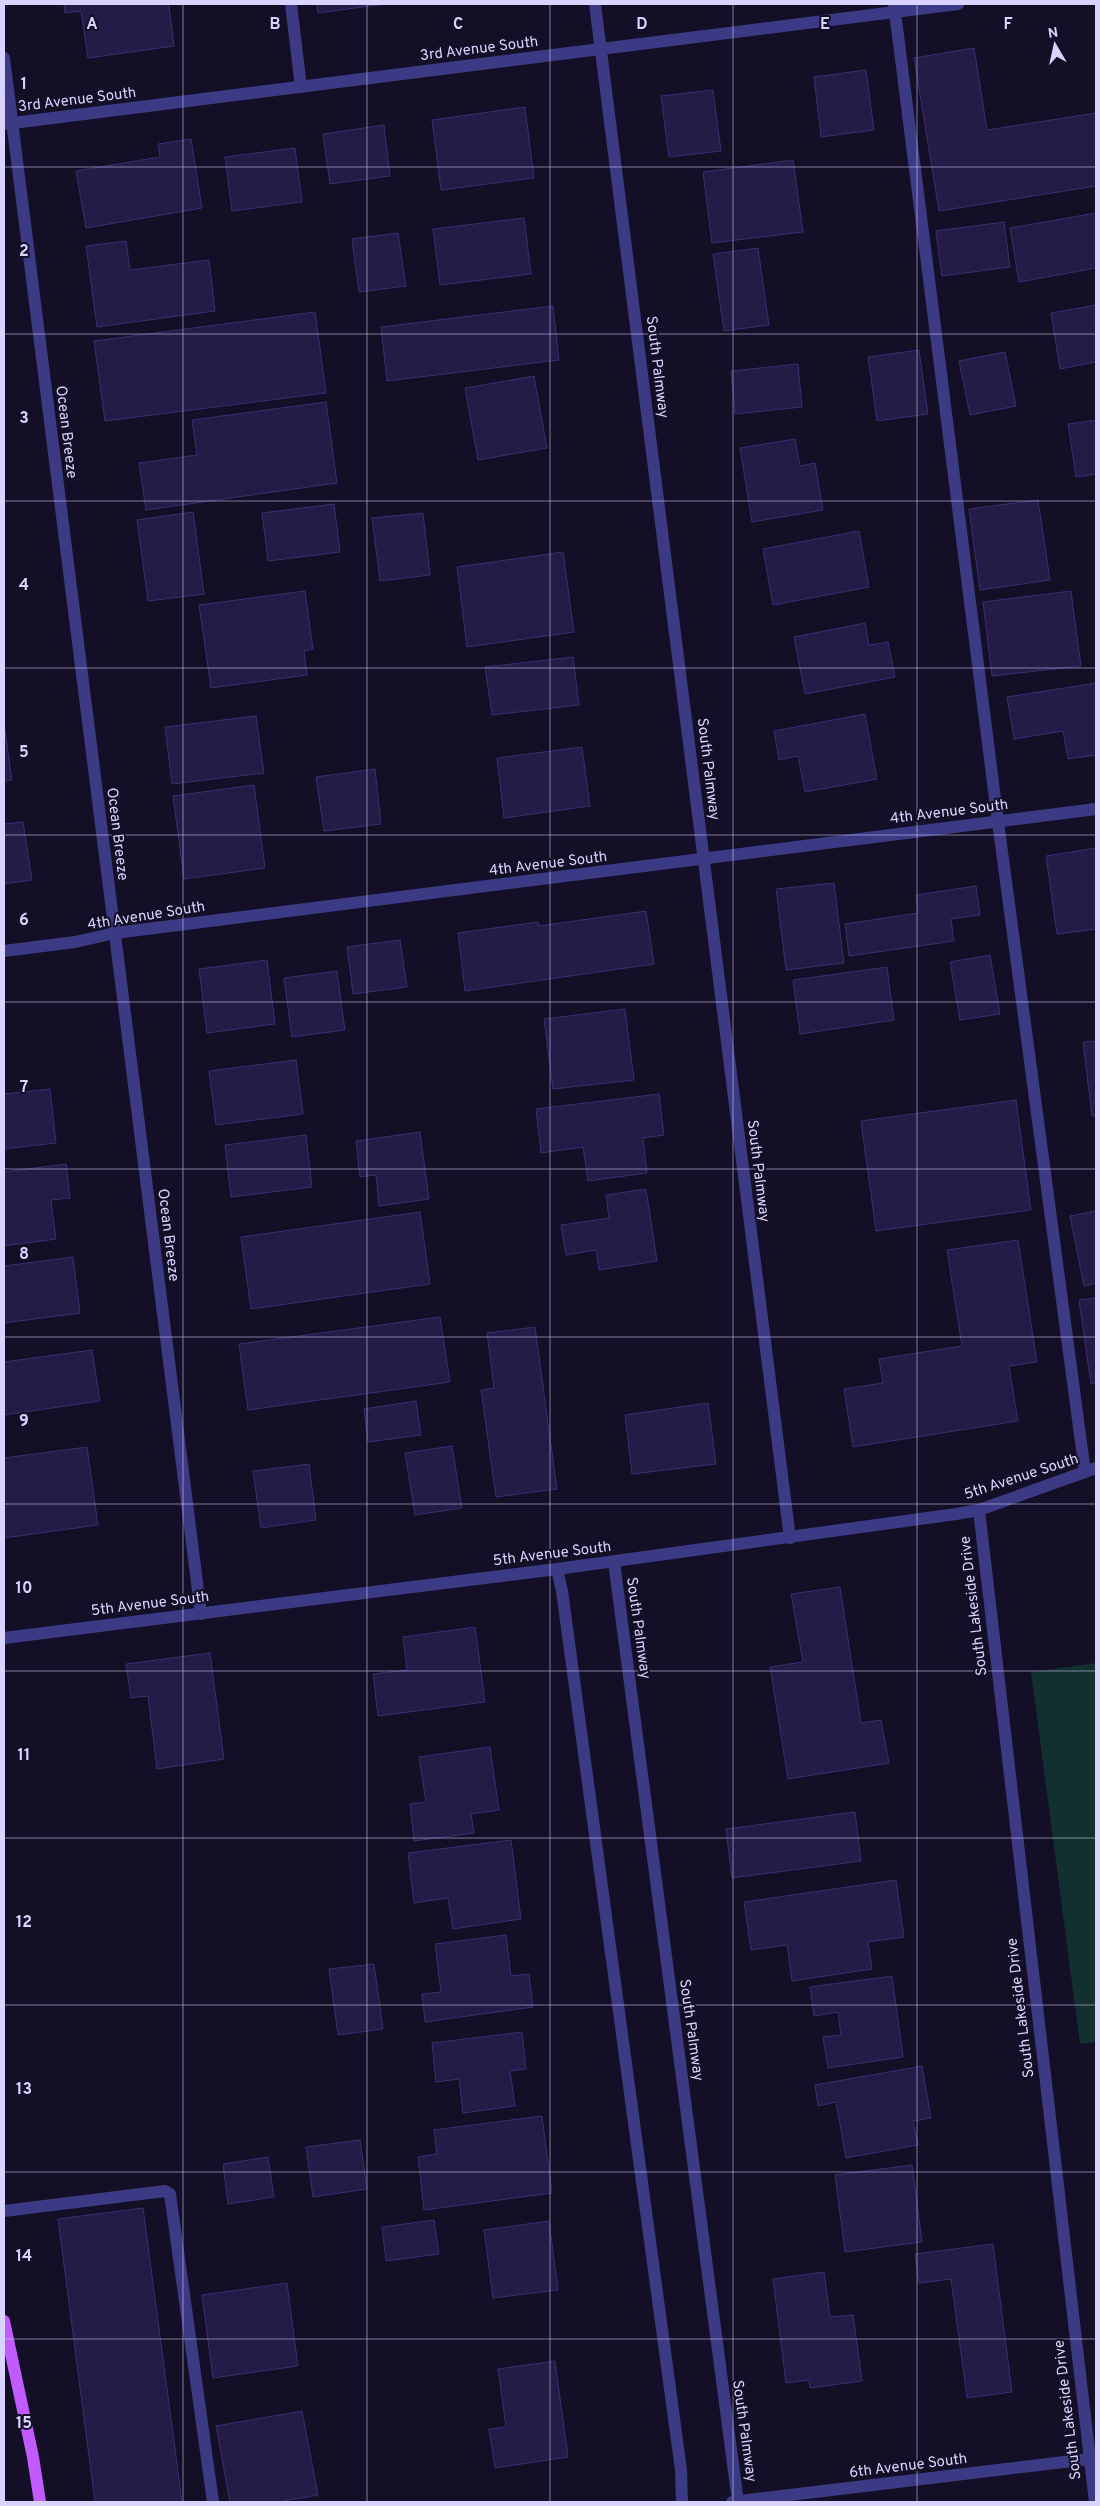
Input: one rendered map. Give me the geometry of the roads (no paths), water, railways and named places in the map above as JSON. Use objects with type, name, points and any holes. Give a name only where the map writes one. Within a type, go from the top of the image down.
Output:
[{"type":"main road","points":[[4,2321],[33,2457],[40,2502]]},
{"type":"street","points":[[291,4],[301,87]]},
{"type":"street","name":"South Palmway","points":[[595,4],[790,1538]]},
{"type":"street","name":"3rd Avenue South","points":[[8,124],[601,49],[895,8],[958,4]]},
{"type":"street","points":[[895,8],[998,822],[1091,1470]]},
{"type":"street","name":"Ocean Breeze","points":[[4,58],[8,124],[201,1614]]},
{"type":"street","name":"4th Avenue South","points":[[4,951],[75,942],[114,934],[1096,809]]},
{"type":"street","name":"5th Avenue South","points":[[4,1638],[556,1570],[979,1510],[1091,1470]]},
{"type":"street","name":"South Lakeside Drive","points":[[979,1510],[1095,2502]]},
{"type":"street","name":"South Palmway","points":[[614,1562],[736,2502]]},
{"type":"street","points":[[556,1570],[562,1591],[569,1640],[681,2470],[682,2502]]},
{"type":"street","points":[[4,2211],[164,2191],[170,2194],[213,2502]]},
{"type":"street","name":"6th Avenue South","points":[[736,2502],[1089,2460]]}]
